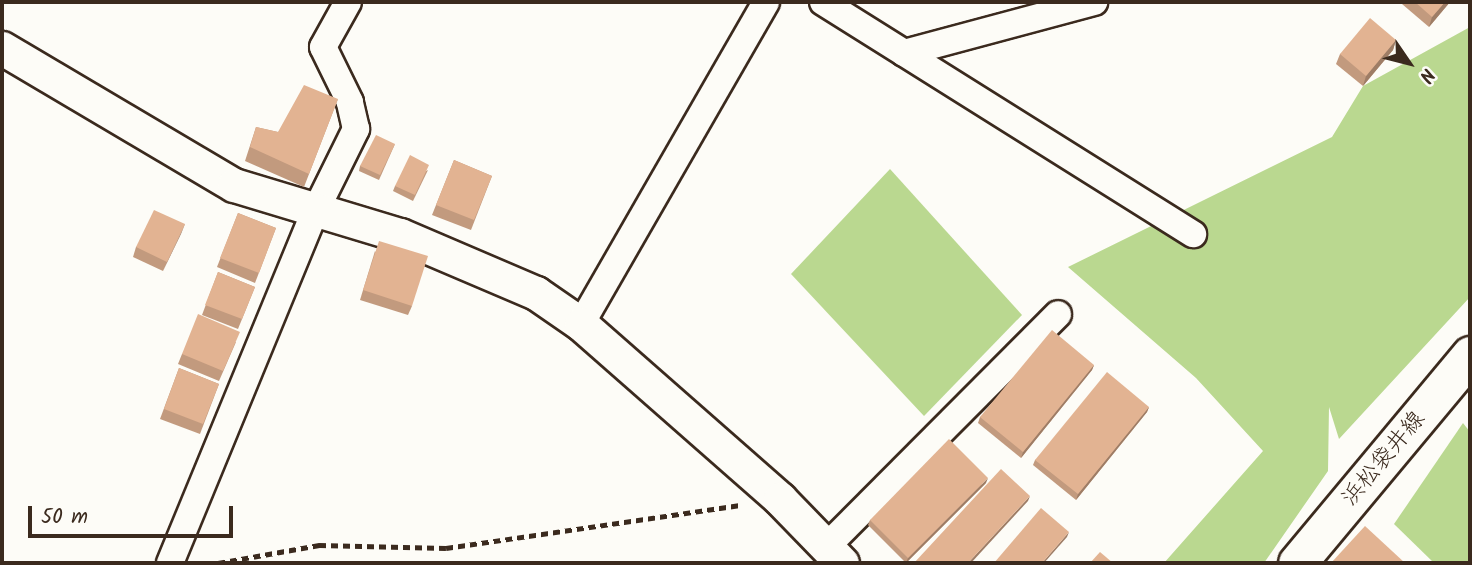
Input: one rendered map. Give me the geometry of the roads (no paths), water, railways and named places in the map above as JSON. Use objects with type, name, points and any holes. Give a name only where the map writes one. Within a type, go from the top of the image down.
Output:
[{"type":"main road","name":"浜松袋井線","points":[[1297,563],[1470,355]]},
{"type":"street","points":[[170,563],[315,212],[356,129],[351,103],[323,47],[348,2]]},
{"type":"street","points":[[580,324],[766,2]]},
{"type":"street","points":[[824,2],[1193,234]]},
{"type":"street","points":[[904,52],[1094,2]]},
{"type":"street","points":[[2,48],[234,184],[315,212],[400,235],[494,272],[536,293],[580,324],[780,499],[834,555],[1058,314]]}]
